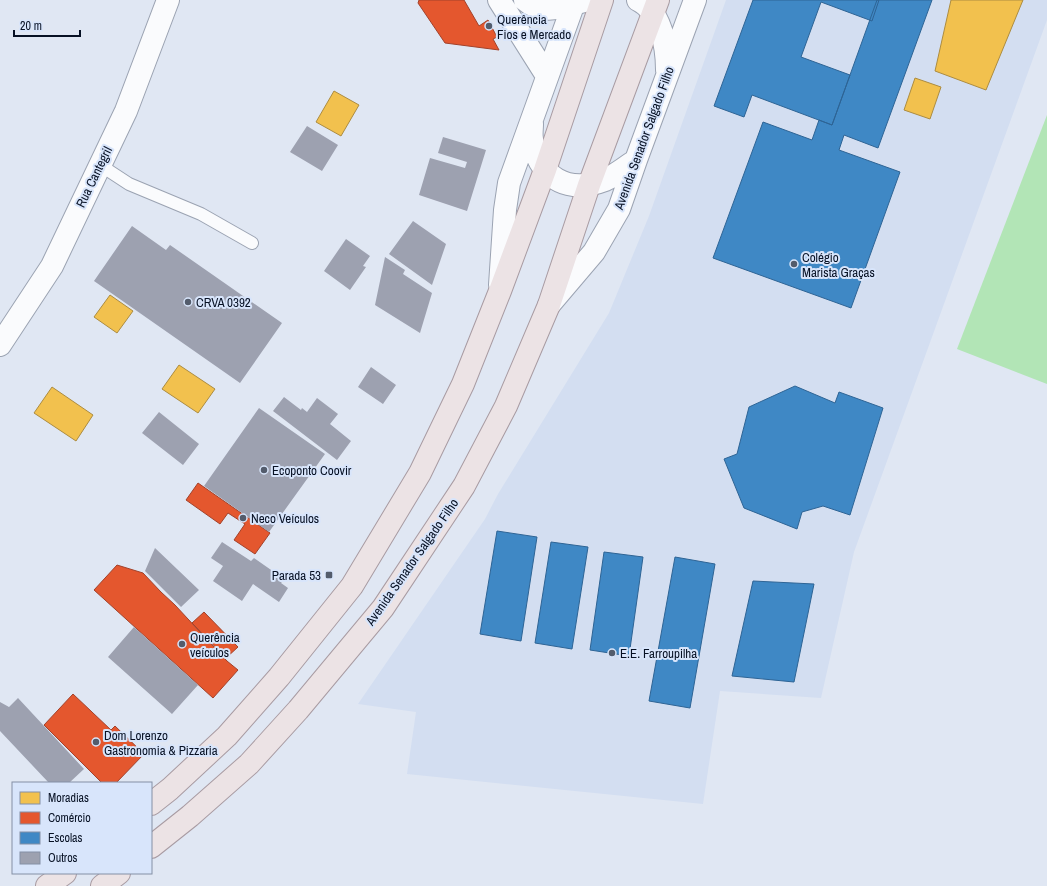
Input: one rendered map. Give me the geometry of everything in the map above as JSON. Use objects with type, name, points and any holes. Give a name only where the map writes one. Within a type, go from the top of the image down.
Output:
[{"type":"main road","points":[[152,803],[170,789],[227,736],[279,677],[352,586],[420,473],[464,384],[500,291],[545,170],[602,0]]},
{"type":"main road","name":"Avenida Senador Salgado Filho","points":[[152,846],[190,816],[249,764],[298,710],[383,608],[464,486],[506,406],[549,305],[588,185],[650,4]]},
{"type":"main road","points":[[47,886],[64,874]]},
{"type":"main road","points":[[102,886],[118,874]]},
{"type":"street","name":"Rua Cantegril","points":[[0,345],[52,266],[126,111],[168,0]]},
{"type":"street","points":[[499,0],[547,76]]},
{"type":"street","points":[[525,0],[539,8],[555,8],[579,1]]},
{"type":"street","name":"Avenida Senador Salgado Filho","points":[[549,305],[594,252],[619,209],[695,0]]},
{"type":"street","points":[[500,291],[504,210],[508,189],[547,76],[579,1]]},
{"type":"street","points":[[650,4],[663,36],[667,55],[668,73]]},
{"type":"street","points":[[532,120],[532,140],[537,156],[545,170],[557,180],[566,184],[576,186],[588,185],[605,180],[636,160]]},
{"type":"lane","points":[[100,165],[129,184],[201,214],[252,243]]},
{"type":"shaded area","name":"Colégio Marista Graças","points":[[726,0],[1047,0],[1047,20],[854,552],[821,698],[720,691],[703,804],[407,774],[416,712],[358,704],[485,519],[498,494],[609,313],[649,216]]},
{"type":"green space","points":[[1047,115],[1047,384],[957,349]]},
{"type":"building: Moradias","points":[[951,0],[1023,0],[986,90],[935,71]]},
{"type":"building: Moradias","points":[[915,78],[941,87],[930,119],[904,110]]},
{"type":"building: Moradias","points":[[334,91],[359,105],[341,136],[316,122]]},
{"type":"building: Moradias","points":[[110,295],[133,311],[117,333],[94,317]]},
{"type":"building: Moradias","points":[[179,365],[215,389],[198,413],[162,389]]},
{"type":"building: Moradias","points":[[52,387],[93,415],[76,441],[34,413]]},
{"type":"building: Comércio","points":[[419,0],[464,0],[479,26],[488,20],[497,37],[493,39],[499,50],[445,43],[418,3]]},
{"type":"building: Comércio","name":"Neco Veículos","points":[[198,483],[270,533],[255,554],[234,540],[245,524],[228,513],[220,524],[186,500]]},
{"type":"building: Comércio","name":"Querência veículos","points":[[117,565],[143,573],[227,661],[238,670],[213,698],[94,590]]},
{"type":"building: Comércio","points":[[204,612],[238,647],[226,658],[192,623]]},
{"type":"building: Comércio","name":"Dom Lorenzo Gastronomia & Pizzaria","points":[[73,694],[111,730],[115,726],[144,754],[117,782],[101,782],[44,725]]},
{"type":"building: Escolas","points":[[753,0],[879,0],[872,21],[821,2],[801,57],[850,75],[832,125],[752,95],[744,117],[714,106]]},
{"type":"building: Escolas","points":[[877,0],[932,0],[878,148],[844,135],[839,150],[900,172],[851,308],[713,258],[763,122],[812,140],[819,120],[832,125]]},
{"type":"building: Escolas","points":[[795,386],[835,403],[839,392],[883,408],[850,515],[823,506],[802,512],[797,529],[744,508],[724,459],[737,454],[749,407]]},
{"type":"building: Escolas","points":[[497,531],[537,537],[521,641],[480,634]]},
{"type":"building: Escolas","points":[[551,542],[588,547],[572,649],[535,643]]},
{"type":"building: Escolas","points":[[604,552],[643,557],[629,656],[590,650]]},
{"type":"building: Escolas","points":[[675,557],[715,564],[690,708],[649,701]]},
{"type":"building: Escolas","points":[[753,581],[814,584],[794,682],[732,676]]},
{"type":"building: Outros","points":[[307,126],[338,145],[322,171],[290,152]]},
{"type":"building: Outros","points":[[443,137],[486,150],[467,211],[419,195],[430,158],[465,168],[467,162],[438,153]]},
{"type":"building: Outros","points":[[413,221],[446,244],[432,285],[389,254]]},
{"type":"building: Outros","name":"CRVA 0392","points":[[132,226],[166,250],[170,245],[282,323],[240,383],[94,281]]},
{"type":"building: Outros","points":[[346,239],[370,256],[363,266],[366,267],[350,290],[324,271]]},
{"type":"building: Outros","points":[[385,257],[405,270],[403,274],[432,293],[420,333],[375,305]]},
{"type":"building: Outros","points":[[371,367],[396,385],[383,404],[358,387]]},
{"type":"building: Outros","points":[[284,397],[301,410],[302,408],[307,412],[317,398],[338,414],[330,424],[351,441],[337,460],[273,411]]},
{"type":"building: Outros","name":"Ecoponto Coovir","points":[[259,408],[325,454],[269,532],[204,486]]},
{"type":"building: Outros","points":[[159,412],[199,444],[183,465],[142,433]]},
{"type":"building: Outros","points":[[222,542],[251,561],[254,558],[284,579],[281,583],[288,588],[279,602],[253,584],[242,601],[213,581],[223,566],[211,558]]},
{"type":"building: Outros","points":[[155,548],[199,590],[181,607],[145,571]]},
{"type":"building: Outros","points":[[134,627],[198,685],[172,714],[108,657]]},
{"type":"building: Outros","points":[[18,698],[84,769],[70,782],[48,782],[0,731],[0,702],[9,707]]},
{"type":"place","name":"Querência Fios e Mercado","points":[[489,26]]},
{"type":"place","name":"Colégio Marista Graças","points":[[794,264]]},
{"type":"place","name":"CRVA 0392","points":[[188,302]]},
{"type":"place","name":"Ecoponto Coovir","points":[[264,470]]},
{"type":"place","name":"Neco Veículos","points":[[243,518]]},
{"type":"place","name":"Parada 53","points":[[329,575]]},
{"type":"place","name":"Querência veículos","points":[[182,644]]},
{"type":"place","name":"E.E. Farroupilha","points":[[612,653]]},
{"type":"place","name":"Dom Lorenzo Gastronomia & Pizzaria","points":[[96,742]]}]
